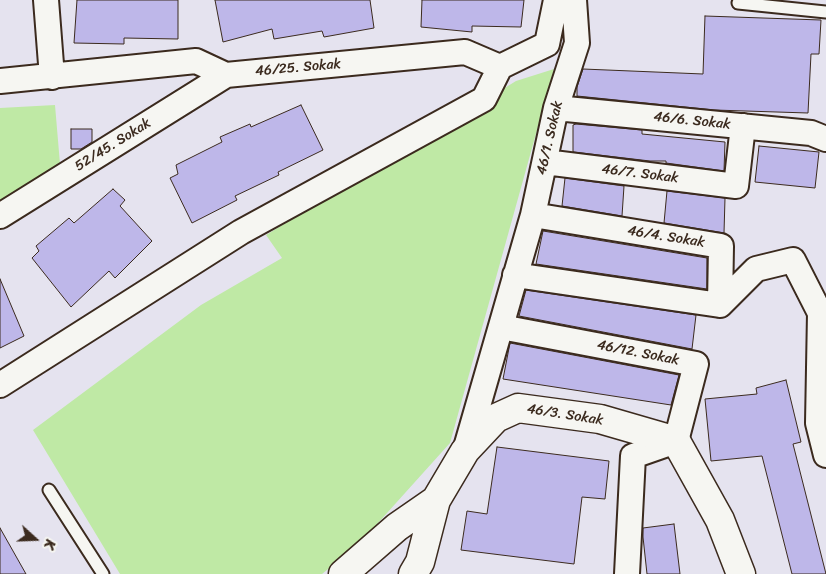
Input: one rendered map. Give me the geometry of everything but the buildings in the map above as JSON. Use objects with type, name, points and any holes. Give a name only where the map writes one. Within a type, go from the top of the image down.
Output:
[{"type":"street","points":[[46,0],[52,77]]},
{"type":"street","points":[[0,385],[241,232],[484,99],[500,67],[546,44],[556,0]]},
{"type":"street","name":"46/1. Sokak","points":[[465,451],[533,214],[556,108],[577,43],[574,0]]},
{"type":"street","name":"46/25. Sokak","points":[[226,75],[465,52],[500,67]]},
{"type":"street","points":[[0,81],[196,61],[226,75]]},
{"type":"street","name":"52/45. Sokak","points":[[0,216],[226,75]]},
{"type":"street","name":"46/6. Sokak","points":[[556,108],[811,133],[826,139]]},
{"type":"street","name":"46/7. Sokak","points":[[544,162],[736,186],[743,126]]},
{"type":"street","name":"46/4. Sokak","points":[[533,214],[721,246],[720,305]]},
{"type":"street","points":[[515,275],[720,305],[756,269],[793,260],[820,313],[818,423],[826,454]]},
{"type":"street","name":"46/12. Sokak","points":[[501,327],[696,364],[676,441]]},
{"type":"street","name":"46/3. Sokak","points":[[343,574],[397,527],[436,500],[465,451],[496,418],[518,408],[600,419],[676,441]]},
{"type":"street","points":[[627,574],[633,456],[676,441],[720,520],[741,574]]},
{"type":"street","points":[[413,574],[420,562],[436,500]]},
{"type":"lane","points":[[738,3],[826,12]]},
{"type":"lane","points":[[49,490],[103,574]]},
{"type":"green space","points":[[554,69],[450,443],[360,543],[322,574],[120,574],[33,430],[201,305],[282,258],[266,235],[516,81]]},
{"type":"green space","points":[[55,105],[60,164],[0,205],[0,108]]}]
